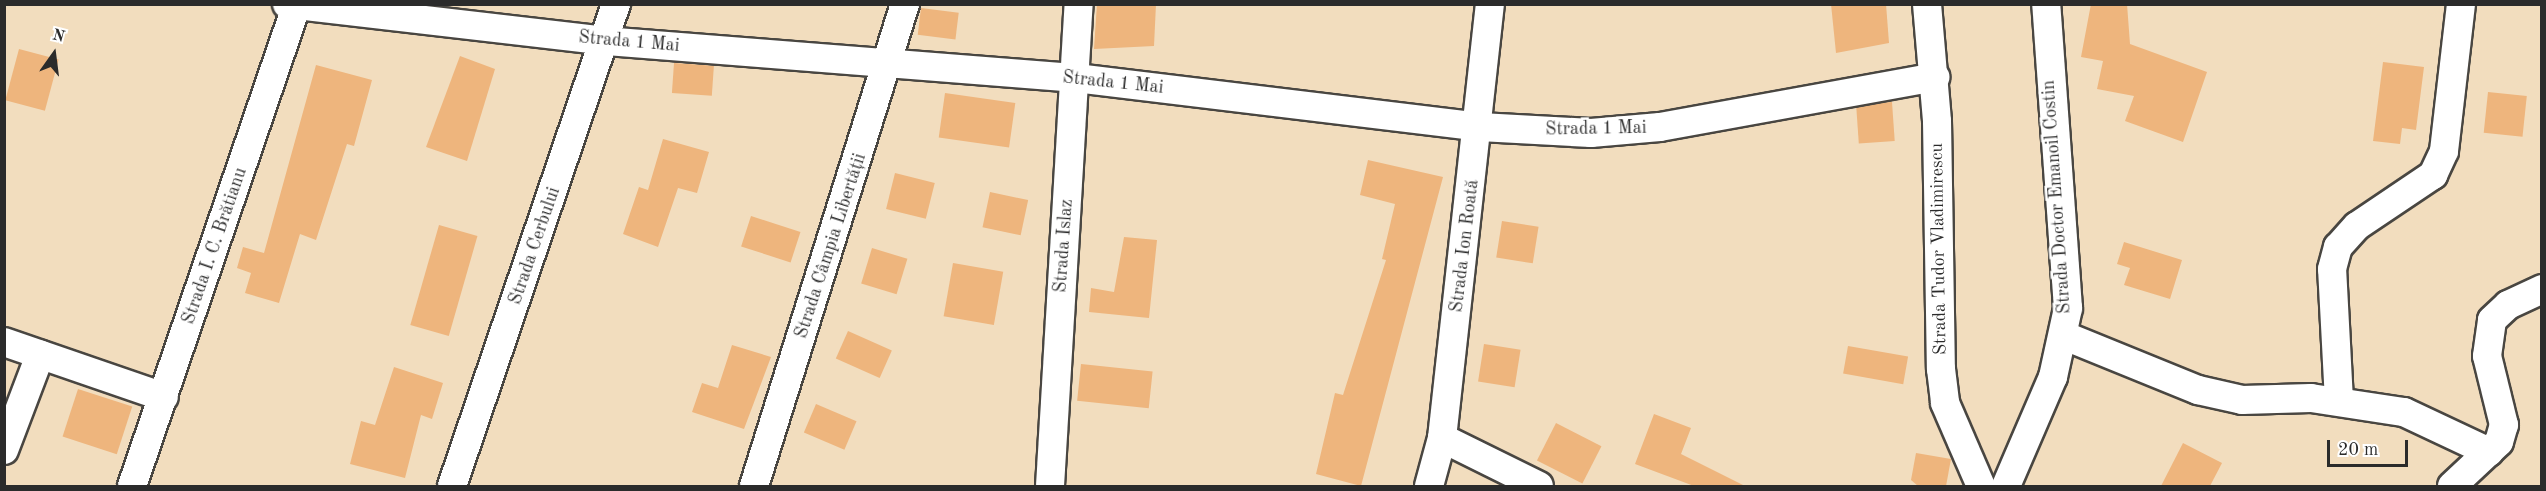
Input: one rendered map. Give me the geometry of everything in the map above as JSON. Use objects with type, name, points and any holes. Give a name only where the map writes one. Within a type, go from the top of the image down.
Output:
[{"type":"street","name":"Strada Cerbului","points":[[452,486],[616,4]]},
{"type":"street","name":"Strada Câmpia Libertății","points":[[754,486],[889,64],[905,4]]},
{"type":"street","name":"Strada Islaz","points":[[1050,486],[1079,4]]},
{"type":"street","name":"Strada Ion Roată","points":[[1429,486],[1442,438],[1480,127],[1490,4]]},
{"type":"street","name":"Strada Tudor Vladimirescu","points":[[1927,4],[1935,77],[1941,369],[1946,404],[1981,486]]},
{"type":"street","name":"Strada Doctor Emanoil Costin","points":[[2006,486],[2035,427],[2065,336],[2068,308],[2046,4]]},
{"type":"street","points":[[2339,401],[2332,269],[2338,247],[2357,226],[2433,175],[2444,151],[2461,4]]},
{"type":"street","name":"Strada 1 Mai","points":[[294,5],[605,41],[1076,78],[1480,127],[1591,132],[1660,127],[1935,77]]},
{"type":"street","name":"Strada I. C. Brătianu","points":[[132,486],[294,5]]},
{"type":"street","points":[[2452,486],[2489,452],[2504,425],[2487,356],[2492,321],[2508,305],[2541,289]]},
{"type":"street","points":[[2065,336],[2198,390],[2242,400],[2339,401],[2404,412],[2489,452]]},
{"type":"street","points":[[4,342],[164,396]]},
{"type":"street","points":[[4,450],[40,355]]},
{"type":"street","points":[[1442,438],[1539,486]]},
{"type":"building","points":[[1097,4],[1156,4],[1154,46],[1094,49]]},
{"type":"building","points":[[1831,4],[1886,4],[1889,43],[1836,53]]},
{"type":"building","points":[[2091,4],[2127,4],[2130,44],[2207,72],[2183,142],[2125,121],[2134,96],[2097,89],[2103,61],[2081,57]]},
{"type":"building","points":[[921,8],[959,13],[955,39],[918,35]]},
{"type":"building","points":[[19,49],[59,60],[45,111],[5,100]]},
{"type":"building","points":[[460,56],[495,69],[467,161],[426,147]]},
{"type":"building","points":[[2383,62],[2424,67],[2416,130],[2402,128],[2400,144],[2373,141]]},
{"type":"building","points":[[674,63],[714,66],[712,96],[672,93]]},
{"type":"building","points":[[316,65],[372,80],[354,146],[347,144],[316,240],[300,234],[279,303],[245,293],[251,273],[237,268],[243,247],[264,253]]},
{"type":"building","points":[[2488,92],[2527,96],[2523,137],[2484,133]]},
{"type":"building","points":[[945,93],[1015,103],[1009,147],[939,138]]},
{"type":"building","points":[[1892,102],[1895,141],[1859,143],[1856,105]]},
{"type":"building","points":[[663,139],[709,152],[697,193],[678,188],[658,247],[623,234],[639,187],[648,190]]},
{"type":"building","points":[[1368,160],[1443,177],[1361,486],[1316,474],[1335,393],[1343,395],[1386,260],[1382,259],[1395,204],[1360,195]]},
{"type":"building","points":[[895,173],[935,183],[926,219],[886,209]]},
{"type":"building","points":[[990,192],[1028,200],[1021,235],[983,227]]},
{"type":"building","points":[[751,216],[800,232],[791,263],[741,246]]},
{"type":"building","points":[[1502,221],[1539,227],[1533,263],[1496,258]]},
{"type":"building","points":[[439,225],[477,236],[449,336],[410,325]]},
{"type":"building","points":[[1124,237],[1157,240],[1149,318],[1089,312],[1091,288],[1114,292]]},
{"type":"building","points":[[2124,242],[2182,260],[2170,299],[2124,285],[2130,268],[2117,264]]},
{"type":"building","points":[[872,248],[907,259],[897,294],[861,283]]},
{"type":"building","points":[[953,263],[1003,272],[994,325],[944,316]]},
{"type":"building","points":[[848,331],[892,351],[880,378],[836,358]]},
{"type":"building","points":[[1484,344],[1521,350],[1515,387],[1478,382]]},
{"type":"building","points":[[732,345],[771,357],[744,429],[692,412],[702,383],[718,388]]},
{"type":"building","points":[[1848,346],[1908,357],[1903,384],[1843,374]]},
{"type":"building","points":[[1081,364],[1153,372],[1149,408],[1077,401]]},
{"type":"building","points":[[394,367],[443,383],[432,419],[421,415],[405,478],[350,464],[361,421],[375,425]]},
{"type":"building","points":[[78,389],[132,407],[117,454],[63,437]]},
{"type":"building","points":[[816,404],[857,421],[844,450],[804,433]]},
{"type":"building","points":[[1654,414],[1691,428],[1681,454],[1745,486],[1694,486],[1635,464]]},
{"type":"building","points":[[1556,423],[1601,446],[1582,484],[1537,460]]},
{"type":"building","points":[[2183,443],[2222,463],[2210,486],[2161,486]]},
{"type":"building","points":[[1916,453],[1951,459],[1946,486],[1918,486],[1911,480]]}]
